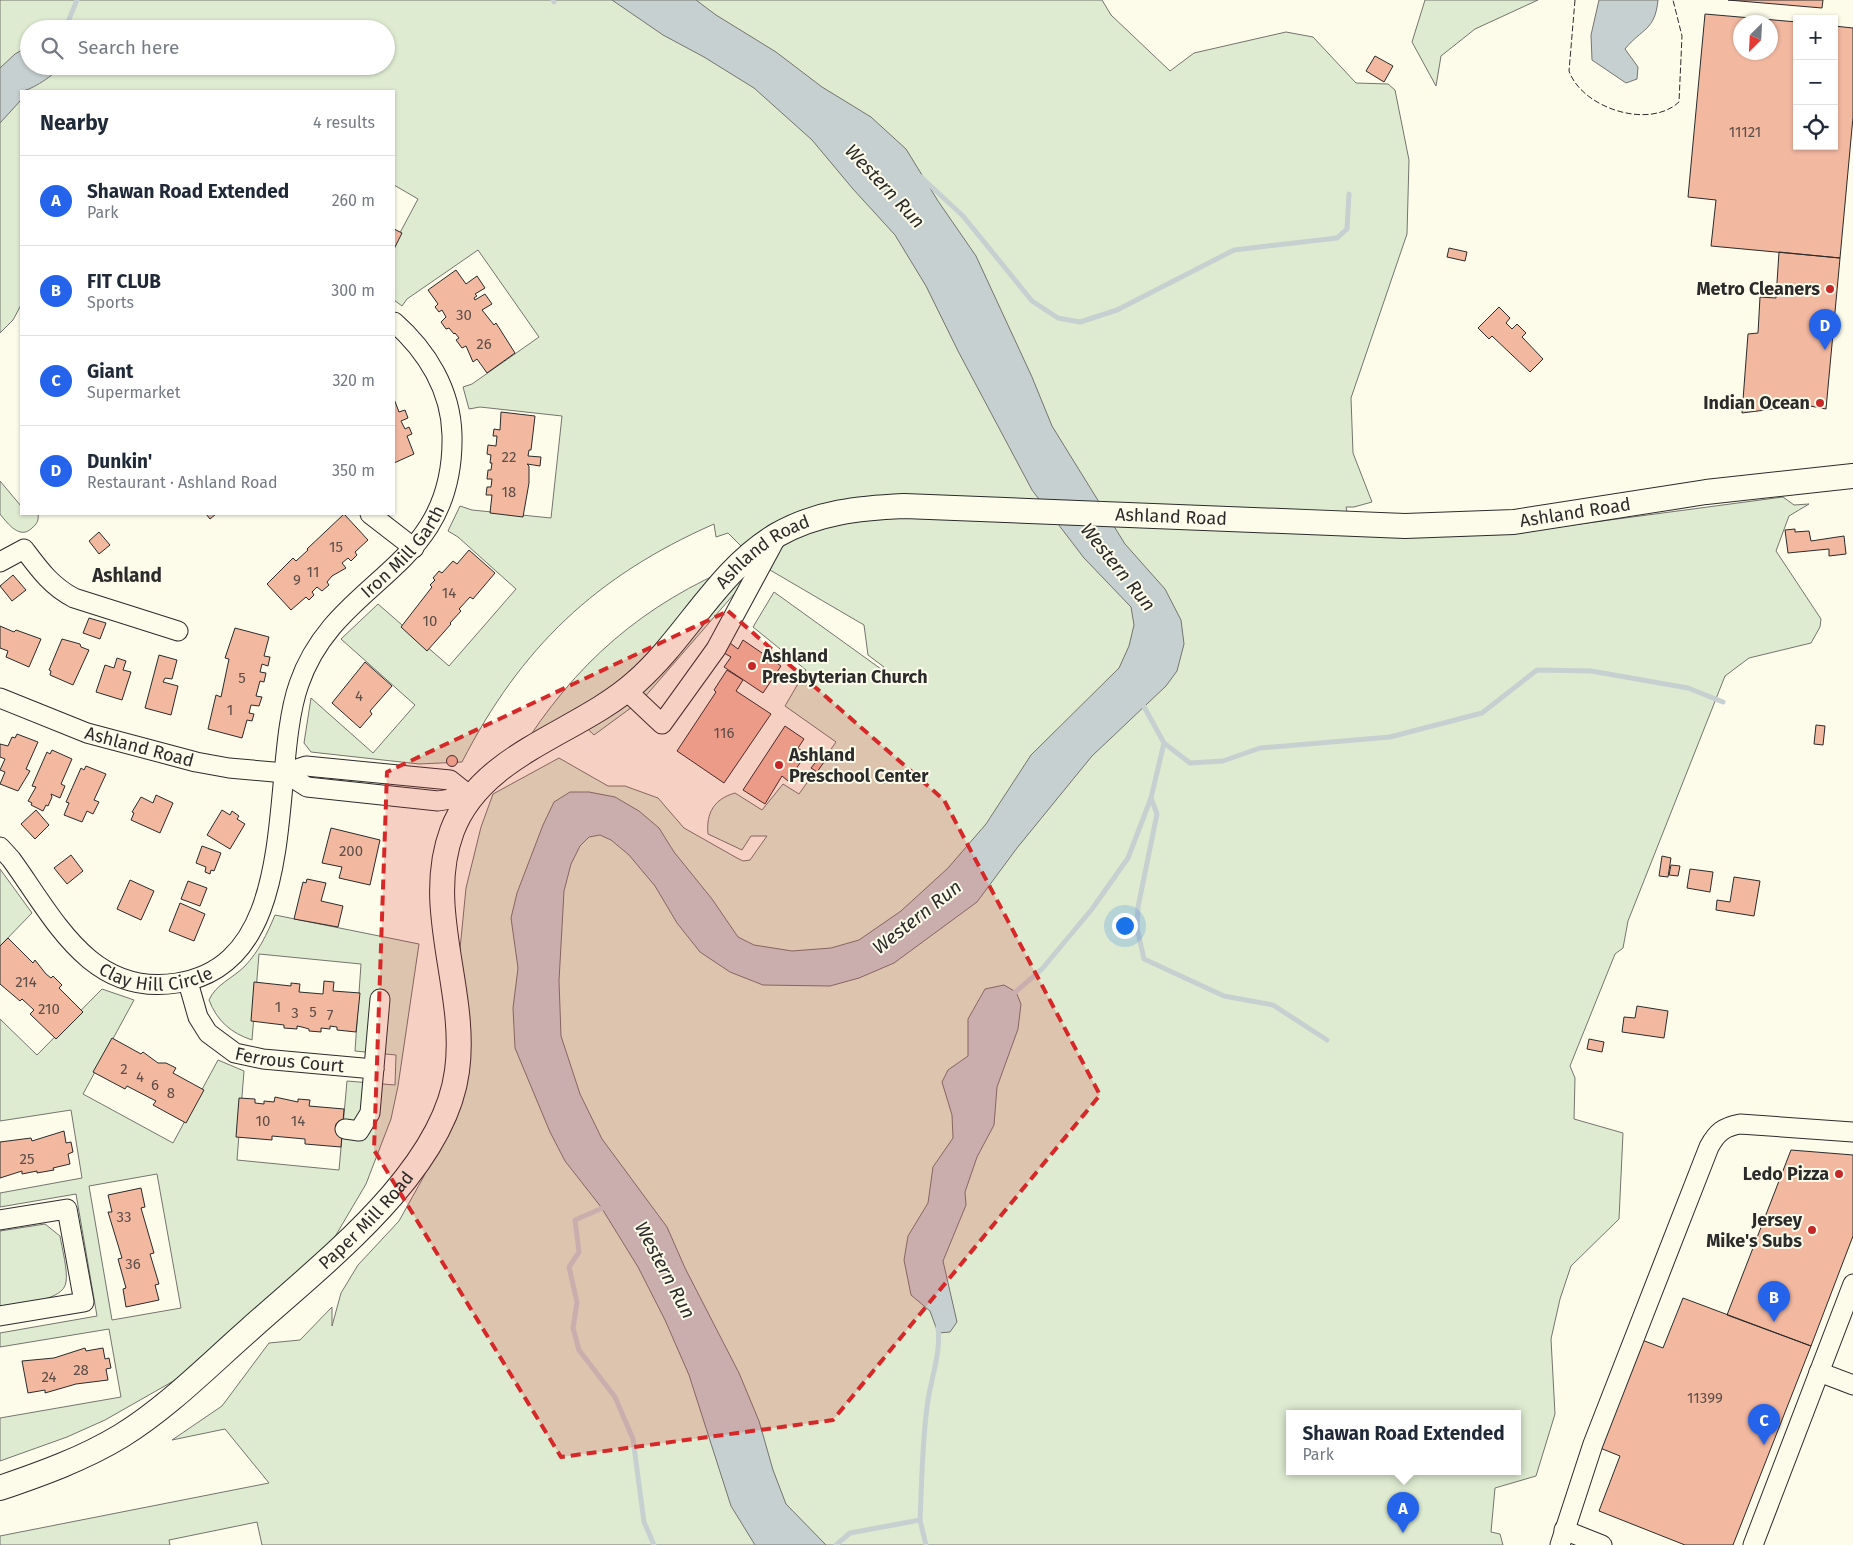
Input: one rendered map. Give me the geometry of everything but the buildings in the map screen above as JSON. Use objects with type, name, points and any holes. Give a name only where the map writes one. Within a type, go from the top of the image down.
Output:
[{"type":"main road","name":"Ashland Road","points":[[470,796],[500,769],[627,690],[651,667],[730,573],[747,557],[777,536],[813,519],[836,512],[904,506],[1022,509],[1405,526],[1486,524],[1546,518],[1734,488],[1853,476]]},
{"type":"main road","name":"Paper Mill Road","points":[[0,1488],[39,1475],[90,1453],[126,1433],[144,1420],[201,1372],[326,1260],[393,1194],[427,1148],[444,1116],[458,1069],[457,1018],[444,923],[443,869],[452,831],[470,796]]},
{"type":"street","name":"Iron Mill Garth","points":[[285,773],[293,702],[309,658],[322,637],[341,615],[414,548],[432,524],[444,498],[450,473],[451,424],[447,402],[427,357],[409,335],[395,323]]},
{"type":"street","points":[[371,515],[414,548]]},
{"type":"street","points":[[627,690],[662,724],[716,649],[777,536]]},
{"type":"street","points":[[0,562],[24,549],[49,582],[74,598],[178,631]]},
{"type":"street","name":"Ashland Road","points":[[0,698],[87,733],[229,768],[285,773],[307,787],[438,801],[470,796]]},
{"type":"street","name":"Clay Hill Circle","points":[[0,847],[73,946],[92,964],[135,983],[161,986],[188,982],[212,972],[233,956],[246,938],[260,911],[271,879],[278,848],[285,773]]},
{"type":"street","name":"Ferrous Court","points":[[188,982],[198,1017],[208,1033],[235,1053],[263,1059],[374,1069]]},
{"type":"street","points":[[345,1129],[359,1131],[370,1113],[380,999]]},
{"type":"street","points":[[1602,1545],[1562,1538],[1593,1444],[1716,1133],[1728,1126],[1740,1124],[1853,1132]]},
{"type":"street","points":[[0,1220],[67,1209],[84,1302],[0,1316]]},
{"type":"street","points":[[1752,1545],[1853,1284]]},
{"type":"street","points":[[1819,1372],[1853,1385]]},
{"type":"highlighted area","points":[[728,611],[944,800],[1100,1095],[833,1420],[561,1457],[374,1150],[387,772]]},
{"type":"green space","points":[[0,0],[1102,0],[1111,15],[1170,71],[1194,53],[1286,32],[1313,37],[1356,83],[1388,84],[1395,90],[1409,160],[1407,234],[1351,398],[1353,453],[1372,502],[1354,507],[1346,507],[1352,533],[1460,536],[1512,533],[1783,497],[1794,505],[1809,504],[1789,516],[1776,551],[1821,619],[1820,627],[1811,643],[1749,658],[1725,676],[1628,921],[1623,948],[1615,954],[1570,1066],[1575,1078],[1574,1119],[1623,1133],[1619,1219],[1571,1266],[1560,1299],[1551,1339],[1555,1414],[1536,1476],[1495,1488],[1491,1532],[1500,1534],[1503,1545],[262,1545],[257,1522],[169,1540],[170,1545],[0,1545],[0,1536],[269,1483],[225,1429],[172,1440],[222,1406],[269,1343],[300,1340],[332,1307],[332,1326],[341,1293],[358,1265],[399,1221],[424,1176],[442,1132],[466,888],[481,827],[493,794],[559,758],[608,786],[625,786],[658,798],[684,828],[743,861],[750,860],[767,836],[751,836],[742,850],[708,834],[708,820],[713,808],[722,799],[735,793],[762,810],[783,784],[799,794],[836,742],[785,706],[806,670],[753,627],[774,592],[881,669],[884,667],[868,655],[864,625],[758,563],[728,533],[716,537],[714,524],[672,544],[633,567],[598,592],[566,619],[537,650],[510,684],[485,721],[462,762],[419,764],[311,752],[304,743],[311,698],[373,753],[415,705],[341,639],[378,604],[449,666],[516,589],[458,537],[448,531],[460,506],[472,510],[551,518],[562,416],[480,407],[469,409],[463,387],[472,384],[539,337],[478,250],[407,299],[402,306],[395,301],[395,242],[418,199],[395,186],[395,90],[20,90],[20,307],[13,320],[0,333]]},
{"type":"green space","points":[[1425,0],[1538,0],[1475,29],[1441,56],[1436,86],[1412,42]]},
{"type":"green space","points":[[0,481],[20,505],[20,515],[38,515],[38,518],[34,526],[28,531],[23,532],[14,529],[0,514]]},
{"type":"green space","points":[[740,564],[748,578],[643,699],[594,735],[577,719],[519,753],[564,691],[588,664],[614,640],[672,598]]},
{"type":"green space","points":[[0,869],[32,913],[0,946]]},
{"type":"green space","points":[[275,915],[419,944],[398,1086],[391,1119],[366,1184],[333,1240],[177,1379],[105,1420],[67,1437],[0,1461],[0,1418],[121,1397],[109,1329],[0,1347],[0,1333],[97,1316],[76,1194],[0,1207],[0,1193],[82,1178],[71,1110],[0,1121],[0,1019],[37,1055],[102,989],[134,1000],[83,1094],[173,1143],[218,1060],[244,1071],[237,1160],[339,1170],[347,1081],[395,1085],[396,1055],[355,1051],[361,964],[259,954],[252,1040],[231,1030],[216,1014],[209,1000],[216,990],[240,971],[250,960],[262,942]],"holes":[[[157,1174],[181,1308],[112,1320],[89,1186]]]},
{"type":"green space","points":[[45,1224],[60,1236],[66,1272],[66,1282],[63,1289],[57,1294],[38,1301],[0,1306],[0,1231]]},
{"type":"water","name":"Western Run","points":[[612,0],[696,0],[716,15],[776,52],[822,87],[871,117],[906,149],[938,201],[976,256],[1032,377],[1052,426],[1125,544],[1165,589],[1181,620],[1184,644],[1177,671],[1166,686],[1092,756],[1017,848],[977,902],[894,963],[859,978],[830,986],[763,985],[730,972],[700,952],[677,923],[655,886],[629,855],[611,840],[600,835],[589,837],[580,846],[571,864],[564,891],[559,981],[561,1036],[580,1094],[602,1139],[667,1227],[685,1268],[739,1373],[759,1421],[773,1470],[786,1504],[826,1545],[755,1545],[731,1506],[689,1375],[665,1320],[638,1267],[601,1207],[565,1161],[550,1132],[515,1048],[513,1008],[518,968],[511,918],[517,893],[543,825],[554,802],[570,792],[589,792],[615,797],[639,811],[659,828],[674,852],[712,899],[738,937],[754,945],[792,951],[831,948],[859,940],[901,911],[948,868],[986,824],[1031,755],[1119,668],[1129,646],[1134,625],[1131,607],[1084,558],[1032,490],[958,351],[926,286],[895,235],[812,140],[754,88],[704,57],[663,35]]},
{"type":"water","points":[[1599,0],[1658,0],[1651,24],[1625,49],[1638,67],[1637,79],[1626,83],[1592,60],[1591,35]]},
{"type":"water","points":[[20,51],[20,75],[52,75],[31,88],[20,90],[20,101],[0,123],[0,68]]},
{"type":"water","points":[[1004,985],[1016,992],[1021,1004],[1018,1029],[997,1087],[994,1125],[977,1157],[965,1192],[966,1205],[943,1261],[957,1322],[950,1332],[938,1333],[930,1311],[911,1295],[904,1260],[908,1236],[928,1203],[933,1167],[953,1138],[952,1115],[942,1082],[948,1070],[968,1056],[968,1019],[985,989]]},
{"type":"waterway","points":[[69,20],[77,0]]},
{"type":"waterway","points":[[921,177],[963,216],[1032,301],[1058,318],[1080,322],[1117,310],[1234,250],[1337,238],[1347,229],[1349,194]]},
{"type":"waterway","points":[[1164,743],[1190,763],[1223,761],[1260,748],[1390,737],[1482,713],[1537,670],[1591,671],[1688,688],[1723,702]]},
{"type":"waterway","points":[[1012,995],[1042,969],[1092,909],[1128,858],[1151,798],[1164,743],[1142,703]]},
{"type":"waterway","points":[[1151,798],[1157,814],[1138,907],[1137,928],[1144,959],[1224,996],[1273,1005],[1327,1040]]},
{"type":"waterway","points":[[607,1206],[575,1220],[579,1252],[569,1267],[577,1302],[573,1328],[579,1350],[615,1397],[633,1439],[644,1522],[654,1545]]},
{"type":"waterway","points":[[920,1520],[924,1430],[937,1355],[938,1327]]},
{"type":"waterway","points":[[836,1545],[850,1533],[920,1520],[926,1545]]},
{"type":"fence","points":[[1575,0],[1569,71],[1576,84],[1587,95],[1618,111],[1634,114],[1651,114],[1666,110],[1679,102],[1682,36],[1673,0]]},
{"type":"place","name":"Metro Cleaners","points":[[1830,289]]},
{"type":"place","name":"Dunkin'","points":[[1825,350]]},
{"type":"place","name":"Indian Ocean","points":[[1820,403]]},
{"type":"place","name":"Ashland Presbyterian Church","points":[[752,666]]},
{"type":"place","name":"Ashland Preschool Center","points":[[779,765]]},
{"type":"place","name":"Ledo Pizza","points":[[1839,1174]]},
{"type":"place","name":"Jersey Mike's Subs","points":[[1812,1230]]},
{"type":"place","name":"FIT CLUB","points":[[1774,1322]]},
{"type":"place","name":"Giant","points":[[1764,1445]]},
{"type":"place","name":"Shawan Road Extended","points":[[1403,1533]]},
{"type":"district","name":"Ashland","points":[[127,575]]}]
